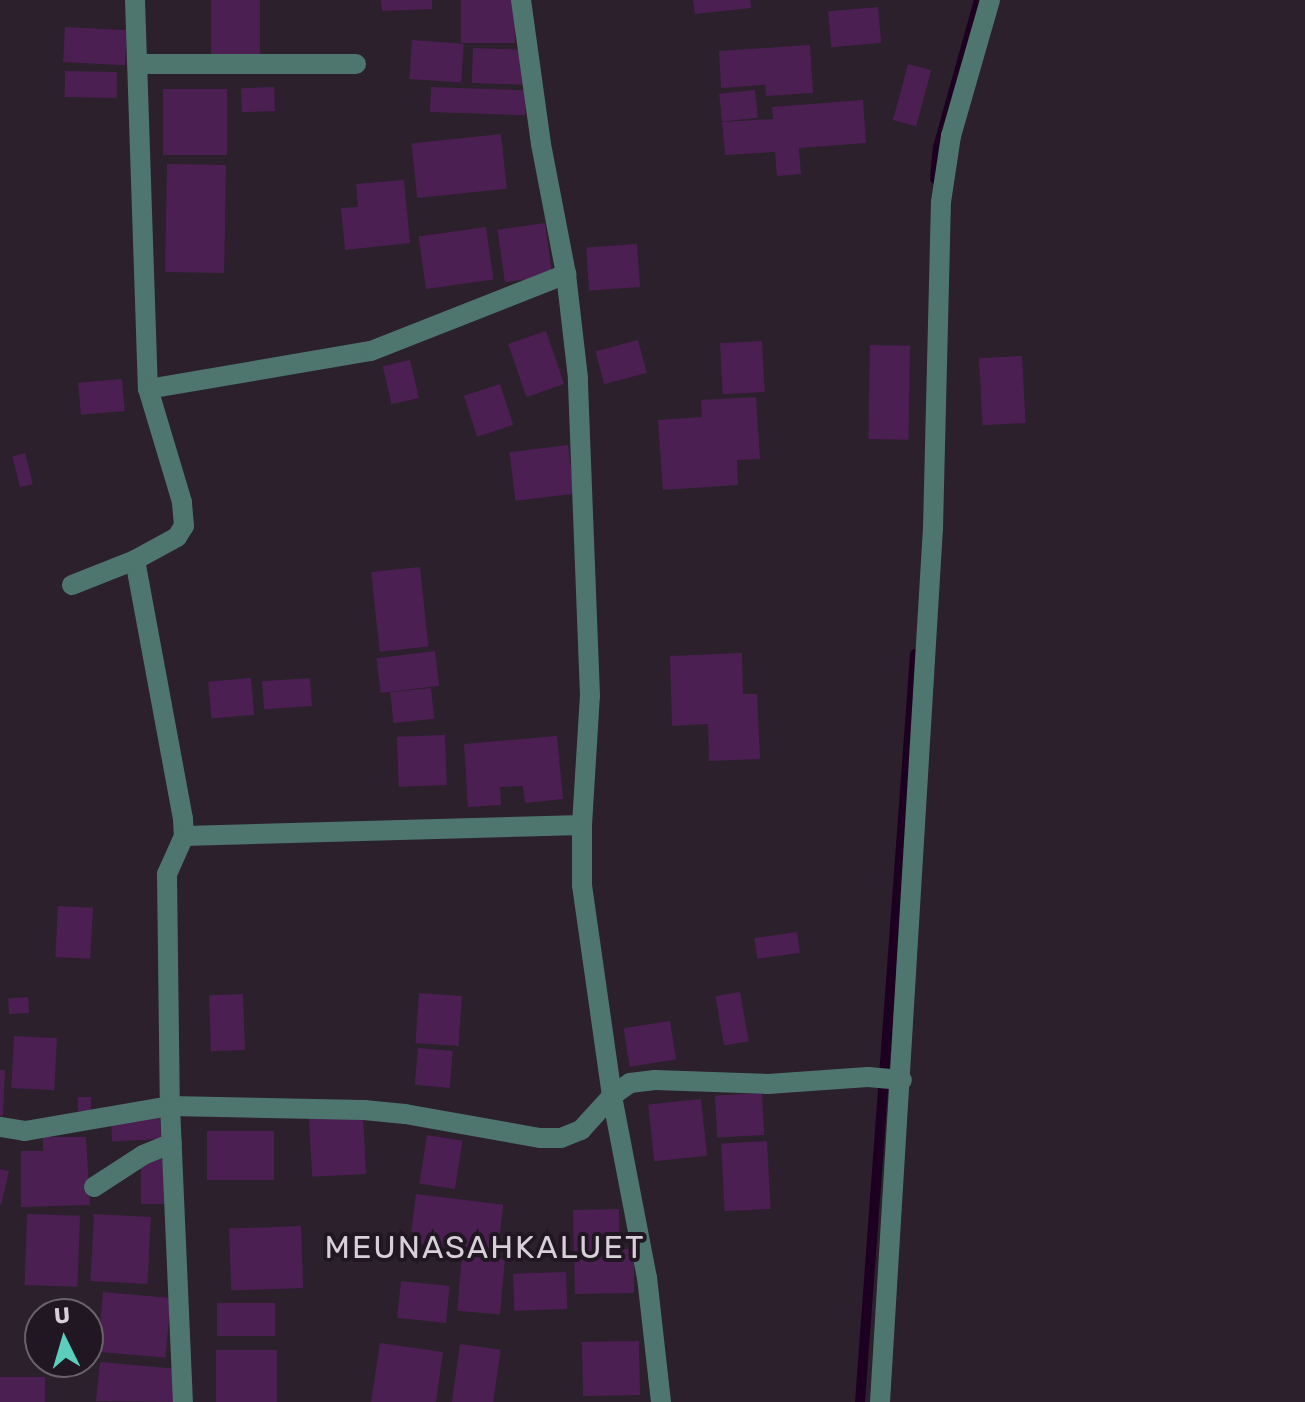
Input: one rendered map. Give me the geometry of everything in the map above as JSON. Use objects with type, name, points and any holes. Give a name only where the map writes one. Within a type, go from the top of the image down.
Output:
[{"type":"street","points":[[72,585],[135,560],[177,537],[184,526],[182,502],[148,389],[135,0]]},
{"type":"street","points":[[521,0],[541,144],[566,274],[578,378],[590,696],[582,825],[582,885],[612,1096],[647,1278],[661,1402]]},
{"type":"street","points":[[880,1402],[897,1079],[933,528],[941,202],[951,136],[990,0]]},
{"type":"street","points":[[138,64],[356,64]]},
{"type":"street","points":[[148,389],[371,351],[566,274]]},
{"type":"street","points":[[135,560],[184,836],[167,874],[170,1106],[183,1402]]},
{"type":"street","points":[[184,836],[582,825]]},
{"type":"street","points":[[0,1127],[25,1131],[170,1106],[364,1110],[405,1114],[540,1138],[561,1138],[581,1130],[612,1096],[630,1083],[655,1080],[768,1084],[868,1077],[897,1079]]},
{"type":"street","points":[[94,1187],[143,1155],[172,1143]]},
{"type":"building","points":[[211,0],[260,0],[260,55],[211,55]]},
{"type":"building","points":[[381,0],[432,0],[432,9],[382,11]]},
{"type":"building","points":[[461,0],[515,0],[515,43],[461,43]]},
{"type":"building","points":[[693,0],[750,0],[751,8],[695,14]]},
{"type":"building","points":[[878,7],[881,43],[831,47],[828,11]]},
{"type":"building","points":[[65,27],[127,30],[125,65],[63,62]]},
{"type":"building","points":[[412,40],[464,44],[461,83],[409,79]]},
{"type":"building","points":[[810,45],[813,93],[766,96],[765,85],[721,88],[719,51]]},
{"type":"building","points":[[473,48],[527,50],[526,85],[472,83]]},
{"type":"building","points":[[908,64],[931,70],[916,126],[893,120]]},
{"type":"building","points":[[65,71],[117,72],[117,98],[65,97]]},
{"type":"building","points":[[274,87],[275,111],[242,112],[241,88]]},
{"type":"building","points":[[431,87],[526,90],[525,115],[430,112]]},
{"type":"building","points":[[163,89],[227,89],[227,155],[163,155]]},
{"type":"building","points":[[755,90],[758,118],[722,122],[719,94]]},
{"type":"building","points":[[863,100],[866,143],[799,148],[801,174],[777,176],[775,152],[725,155],[722,122],[773,119],[772,107]]},
{"type":"building","points":[[501,134],[507,189],[417,198],[411,143]]},
{"type":"building","points":[[167,164],[226,165],[224,273],[165,272]]},
{"type":"building","points":[[404,180],[410,243],[345,250],[341,208],[358,207],[356,184]]},
{"type":"building","points":[[545,223],[552,275],[505,282],[497,230]]},
{"type":"building","points":[[486,227],[493,279],[426,289],[419,236]]},
{"type":"building","points":[[637,244],[640,287],[589,290],[586,248]]},
{"type":"building","points":[[546,331],[564,384],[526,397],[508,344]]},
{"type":"building","points":[[638,340],[647,373],[604,384],[595,351]]},
{"type":"building","points":[[762,341],[765,392],[723,394],[720,343]]},
{"type":"building","points":[[870,345],[910,346],[908,440],[868,439]]},
{"type":"building","points":[[1022,356],[1026,423],[983,425],[979,358]]},
{"type":"building","points":[[410,360],[419,398],[391,404],[383,366]]},
{"type":"building","points":[[122,379],[125,411],[81,415],[78,383]]},
{"type":"building","points":[[500,384],[513,425],[477,437],[464,396]]},
{"type":"building","points":[[756,397],[760,459],[737,460],[738,485],[663,490],[658,420],[702,417],[701,400]]},
{"type":"building","points":[[568,445],[574,494],[515,501],[509,452]]},
{"type":"building","points":[[25,453],[33,484],[20,487],[12,456]]},
{"type":"building","points":[[420,567],[428,647],[380,652],[371,572]]},
{"type":"building","points":[[435,651],[439,686],[381,693],[376,658]]},
{"type":"building","points":[[742,653],[743,694],[757,694],[760,759],[709,761],[708,724],[672,726],[670,656]]},
{"type":"building","points":[[251,678],[254,715],[211,719],[208,682]]},
{"type":"building","points":[[310,678],[312,706],[264,709],[262,681]]},
{"type":"building","points":[[431,688],[434,719],[393,723],[390,692]]},
{"type":"building","points":[[445,735],[447,785],[399,787],[397,737]]},
{"type":"building","points":[[557,736],[563,799],[525,803],[523,786],[500,787],[501,805],[468,807],[464,744]]},
{"type":"building","points":[[58,906],[93,908],[90,959],[55,957]]},
{"type":"building","points":[[797,932],[800,953],[757,959],[754,938]]},
{"type":"building","points":[[740,992],[749,1041],[724,1046],[715,996]]},
{"type":"building","points":[[419,993],[462,996],[458,1046],[416,1043]]},
{"type":"building","points":[[243,994],[245,1050],[211,1051],[209,995]]},
{"type":"building","points":[[28,997],[29,1013],[9,1014],[8,998]]},
{"type":"building","points":[[670,1021],[676,1060],[630,1067],[624,1028]]},
{"type":"building","points":[[14,1036],[57,1038],[54,1090],[11,1088]]},
{"type":"building","points":[[418,1048],[453,1051],[450,1088],[415,1085]]},
{"type":"building","points":[[0,1070],[5,1070],[3,1116],[0,1116]]},
{"type":"building","points":[[762,1093],[764,1135],[717,1137],[715,1095]]},
{"type":"building","points":[[78,1097],[91,1097],[91,1111],[78,1111]]},
{"type":"building","points":[[701,1099],[707,1156],[654,1161],[648,1105]]},
{"type":"building","points":[[363,1116],[366,1174],[312,1177],[309,1119]]},
{"type":"building","points":[[160,1118],[161,1139],[112,1142],[111,1121]]},
{"type":"building","points":[[207,1131],[274,1131],[274,1180],[207,1180]]},
{"type":"building","points":[[427,1135],[463,1141],[455,1189],[419,1183]]},
{"type":"building","points":[[43,1137],[86,1137],[90,1205],[21,1207],[21,1151],[43,1151]]},
{"type":"building","points":[[767,1141],[771,1209],[725,1211],[721,1143]]},
{"type":"building","points":[[141,1159],[167,1159],[167,1204],[141,1204]]},
{"type":"building","points":[[0,1169],[9,1171],[1,1205],[0,1205]]},
{"type":"building","points":[[416,1194],[503,1205],[497,1253],[410,1243]]},
{"type":"building","points":[[619,1209],[620,1249],[634,1249],[634,1293],[575,1294],[573,1210]]},
{"type":"building","points":[[27,1214],[80,1216],[77,1287],[25,1285]]},
{"type":"building","points":[[94,1214],[151,1217],[147,1284],[90,1281]]},
{"type":"building","points":[[301,1226],[303,1288],[231,1290],[229,1229]]},
{"type":"building","points":[[462,1256],[505,1260],[500,1315],[457,1311]]},
{"type":"building","points":[[566,1272],[567,1309],[514,1311],[513,1274]]},
{"type":"building","points":[[401,1281],[450,1286],[446,1323],[397,1318]]},
{"type":"building","points":[[103,1292],[171,1298],[166,1358],[104,1352]]},
{"type":"building","points":[[217,1303],[275,1303],[275,1336],[217,1336]]},
{"type":"building","points":[[639,1341],[640,1395],[583,1396],[582,1342]]},
{"type":"building","points":[[380,1343],[443,1352],[436,1402],[371,1402]]},
{"type":"building","points":[[460,1344],[501,1350],[493,1402],[452,1402]]},
{"type":"building","points":[[216,1350],[277,1350],[277,1402],[216,1402]]},
{"type":"building","points":[[104,1362],[179,1369],[175,1402],[96,1401],[98,1378],[104,1378]]},
{"type":"building","points":[[0,1377],[45,1378],[45,1402],[0,1402]]},
{"type":"waterway","points":[[935,179],[938,147],[979,0]]},
{"type":"waterway","points":[[860,1402],[915,654]]},
{"type":"district","name":"MEUNASAHKALUET","points":[[485,1247]]}]
